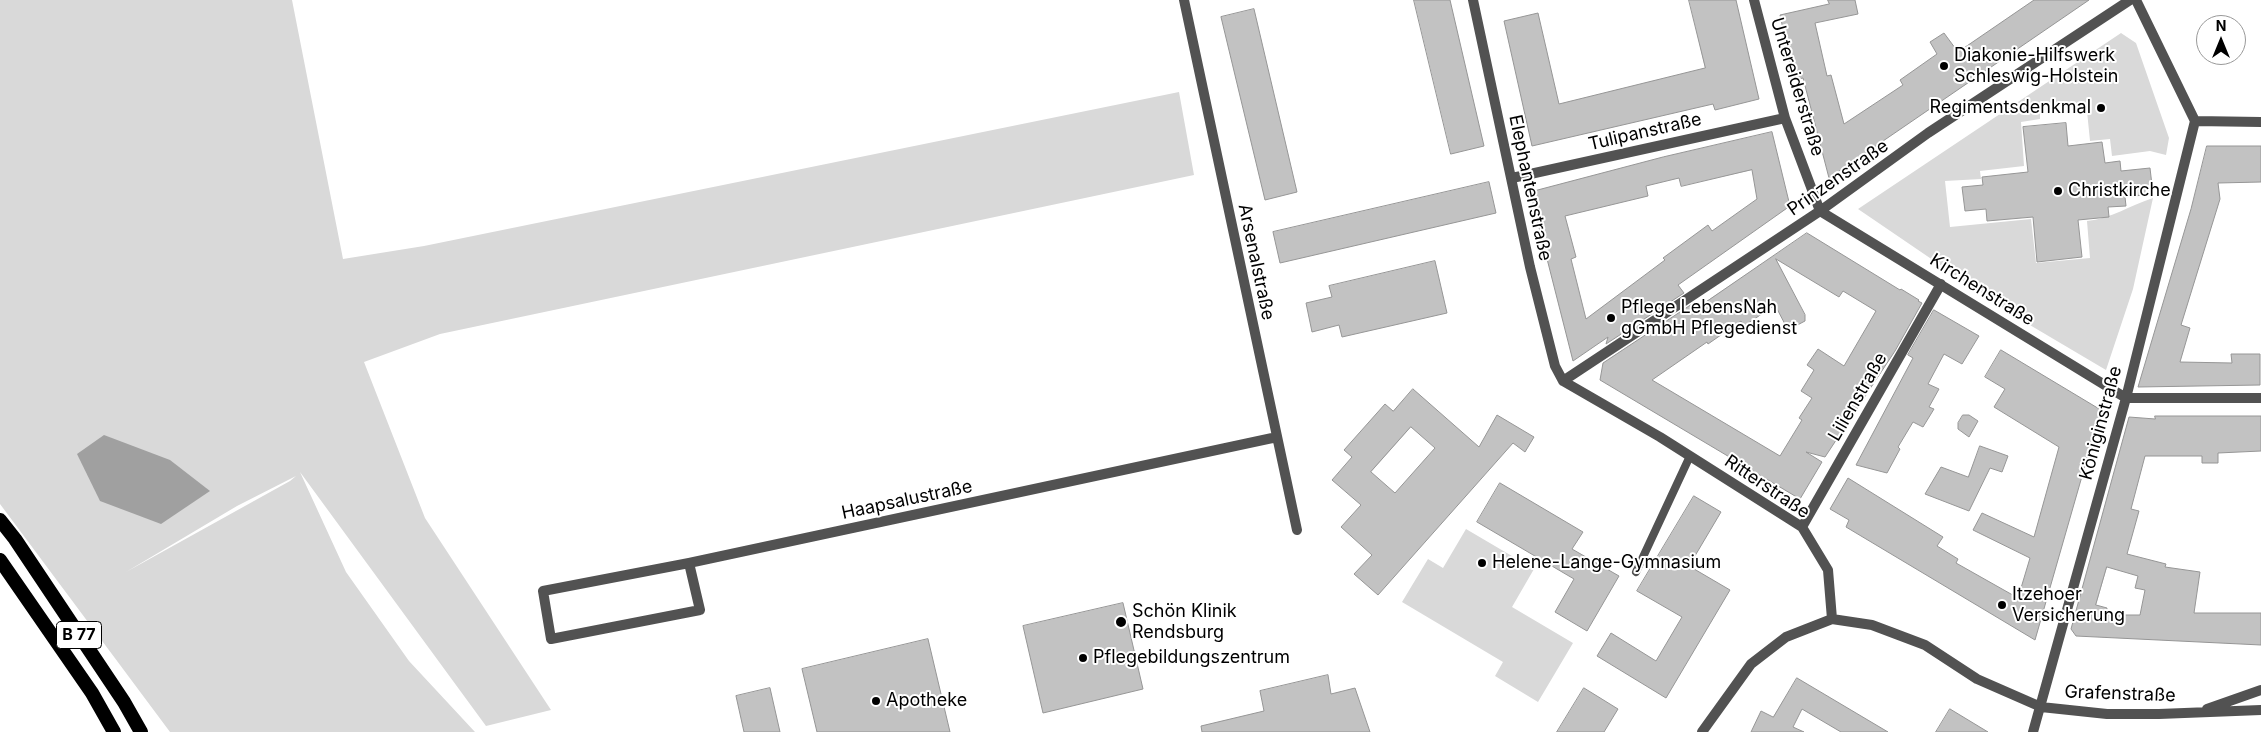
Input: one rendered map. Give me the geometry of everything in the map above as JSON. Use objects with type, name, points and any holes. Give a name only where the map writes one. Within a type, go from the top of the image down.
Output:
[{"type":"highway","name":"B 77","points":[[0,520],[15,539],[119,694],[141,732]]},
{"type":"highway","name":"B 77","points":[[0,560],[92,693],[114,732]]},
{"type":"street","name":"Arsenalstraße","points":[[1184,0],[1297,530]]},
{"type":"street","name":"Elephantenstraße","points":[[1473,0],[1530,267],[1554,366],[1563,381]]},
{"type":"street","name":"Untereiderstraße","points":[[1754,0],[1785,118],[1820,212]]},
{"type":"street","name":"Prinzenstraße","points":[[1563,381],[1820,212],[1928,134],[2130,0]]},
{"type":"street","points":[[2136,0],[2195,121],[2261,122]]},
{"type":"street","name":"Tulipanstraße","points":[[1512,178],[1785,118]]},
{"type":"street","name":"Königinstraße","points":[[2033,732],[2126,398],[2195,121]]},
{"type":"street","name":"Kirchenstraße","points":[[1820,212],[2126,398]]},
{"type":"street","name":"Lilienstraße","points":[[1802,527],[1941,284]]},
{"type":"street","name":"Ritterstraße","points":[[1563,381],[1690,456],[1802,527],[1828,570],[1832,619]]},
{"type":"street","points":[[2126,398],[2261,398]]},
{"type":"street","name":"Haapsalustraße","points":[[689,562],[700,610],[551,639],[543,591],[689,562],[1277,437]]},
{"type":"street","points":[[1702,732],[1751,664],[1786,638],[1832,619],[1872,625],[1925,646],[1977,679],[2041,707]]},
{"type":"street","name":"Grafenstraße","points":[[2199,712],[2261,690]]},
{"type":"street","name":"Grafenstraße","points":[[2041,707],[2107,714],[2261,710]]},
{"type":"lane","points":[[1636,572],[1690,456]]},
{"type":"shaded area","points":[[0,0],[292,0],[343,259],[424,246],[1179,92],[1194,175],[440,334],[364,362],[425,518],[551,710],[486,726],[300,472],[346,572],[409,661],[475,732],[170,732],[0,504]],"holes":[[[296,476],[126,572],[237,506]]]},
{"type":"shaded area","points":[[2121,33],[2136,43],[2169,138],[2166,155],[2150,151],[2112,156],[2110,139],[2090,141],[2087,111],[2056,103],[2040,107],[2040,119],[2021,122],[2024,166],[1980,171],[1981,179],[1945,181],[1950,227],[2031,219],[2036,263],[2090,258],[2087,221],[2112,215],[2153,198],[2133,289],[2106,370],[2018,318],[1858,209]]},
{"type":"shaded area","points":[[104,435],[170,460],[210,491],[161,524],[100,501],[77,454]]},
{"type":"shaded area","points":[[1466,529],[1534,569],[1512,607],[1573,643],[1538,702],[1495,676],[1503,662],[1402,602],[1428,559],[1443,568]]},
{"type":"building","points":[[1414,0],[1450,0],[1484,146],[1451,154]]},
{"type":"building","points":[[1689,0],[1736,0],[1759,99],[1715,110],[1713,104],[1532,146],[1504,21],[1538,13],[1559,104],[1705,68]]},
{"type":"building","points":[[1828,0],[1855,0],[1858,14],[1815,23],[1827,76],[1831,75],[1844,124],[1903,85],[1900,80],[1937,54],[1930,42],[1944,33],[1958,52],[2034,0],[2089,0],[1829,178],[1803,78],[1794,80],[1780,15],[1829,4]]},
{"type":"building","points":[[1254,9],[1297,192],[1265,200],[1221,17]]},
{"type":"building","name":"Christkirche","points":[[2066,123],[2068,146],[2102,142],[2105,163],[2120,161],[2121,171],[2150,168],[2153,194],[2125,197],[2126,206],[2108,207],[2109,217],[2078,220],[2082,257],[2037,262],[2033,217],[1987,221],[1986,209],[1965,211],[1962,187],[1983,185],[1982,177],[2028,172],[2023,127]]},
{"type":"building","points":[[1772,132],[1790,206],[1678,285],[1684,293],[1606,344],[1608,337],[1573,361],[1530,192],[1663,157]],"holes":[[[1752,170],[1757,199],[1712,231],[1708,225],[1586,319],[1571,259],[1576,257],[1565,216],[1648,196],[1646,186],[1679,178],[1681,186]]]},
{"type":"building","points":[[2207,146],[2261,146],[2261,182],[2218,183],[2220,199],[2181,325],[2190,328],[2180,362],[2232,363],[2231,354],[2260,354],[2260,385],[2138,387],[2191,209]]},
{"type":"building","points":[[1489,182],[1496,213],[1280,263],[1273,232]]},
{"type":"building","points":[[1807,233],[1922,303],[1895,351],[1825,457],[1806,452],[1822,462],[1800,499],[1600,380],[1603,363],[1692,304],[1695,309]],"holes":[[[1776,259],[1839,297],[1843,291],[1876,311],[1844,366],[1818,349],[1807,365],[1814,370],[1801,391],[1812,398],[1799,418],[1802,420],[1780,456],[1652,380],[1741,321],[1744,326],[1775,305],[1788,330],[1805,321],[1805,315]]]},
{"type":"building","points":[[1435,261],[1447,313],[1342,337],[1339,325],[1312,332],[1306,303],[1332,297],[1329,286]]},
{"type":"building","points":[[1934,310],[1979,336],[1962,364],[1944,354],[1928,384],[1939,389],[1929,407],[1934,409],[1923,427],[1913,422],[1898,447],[1900,449],[1887,473],[1856,465],[1913,358],[1908,355]]},
{"type":"building","points":[[2001,350],[2101,410],[2035,640],[1846,527],[1849,520],[1830,509],[1848,478],[1943,537],[1937,546],[1958,559],[1956,563],[2018,598],[2030,558],[1973,530],[1982,513],[2034,537],[2059,447],[1994,407],[2005,389],[1985,377]]},
{"type":"building","points":[[1413,389],[1479,447],[1497,415],[1534,437],[1525,452],[1513,443],[1378,595],[1354,574],[1372,555],[1341,527],[1361,505],[1332,480],[1352,457],[1344,450],[1385,404],[1393,411]],"holes":[[[1411,427],[1435,448],[1395,493],[1371,472]]]},
{"type":"building","points":[[1963,415],[1969,415],[1978,421],[1969,437],[1958,429],[1958,423]]},
{"type":"building","points":[[2155,416],[2261,416],[2261,451],[2218,453],[2218,463],[2202,463],[2202,456],[2145,456],[2131,509],[2139,511],[2127,554],[2166,564],[2165,567],[2200,572],[2194,613],[2261,613],[2261,645],[2076,636],[2071,629],[2129,417],[2155,419]],"holes":[[[2107,567],[2138,576],[2135,588],[2145,590],[2140,615],[2106,615],[2107,608],[2096,605]]]},
{"type":"building","points":[[1980,446],[2008,456],[2002,472],[1990,468],[1969,511],[1925,494],[1941,467],[1968,477]]},
{"type":"building","points":[[1500,483],[1583,532],[1572,549],[1619,576],[1587,631],[1555,612],[1574,579],[1477,522]]},
{"type":"building","points":[[1694,496],[1721,512],[1689,566],[1730,590],[1666,698],[1597,656],[1611,633],[1656,661],[1682,617],[1637,591]]},
{"type":"building","name":"Pflegebildungszentrum","points":[[1123,603],[1143,689],[1043,713],[1023,626]]},
{"type":"building","name":"Apotheke","points":[[928,639],[950,732],[817,732],[802,669]]},
{"type":"building","points":[[1328,675],[1331,694],[1355,688],[1370,732],[1202,732],[1201,726],[1264,711],[1260,691]]},
{"type":"building","points":[[1797,678],[1888,732],[1841,732],[1802,709],[1793,727],[1804,732],[1751,732],[1761,711],[1773,717]]},
{"type":"building","points":[[770,688],[780,732],[744,732],[736,696]]},
{"type":"building","points":[[1584,688],[1618,709],[1604,732],[1557,732]]},
{"type":"building","points":[[1950,709],[1988,732],[1936,732]]},
{"type":"place","name":"Diakonie-Hilfswerk Schleswig-Holstein","points":[[1944,66]]},
{"type":"place","name":"Regimentsdenkmal","points":[[2101,108]]},
{"type":"place","name":"Christkirche","points":[[2058,191]]},
{"type":"place","name":"Pflege LebensNah gGmbH Pflegedienst","points":[[1611,318]]},
{"type":"place","name":"Helene-Lange-Gymnasium","points":[[1482,563]]},
{"type":"place","name":"Itzehoer Versicherung","points":[[2002,605]]},
{"type":"place","name":"Schön Klinik Rendsburg","points":[[1121,622]]},
{"type":"place","name":"Pflegebildungszentrum","points":[[1083,658]]},
{"type":"place","name":"Apotheke","points":[[876,701]]}]
